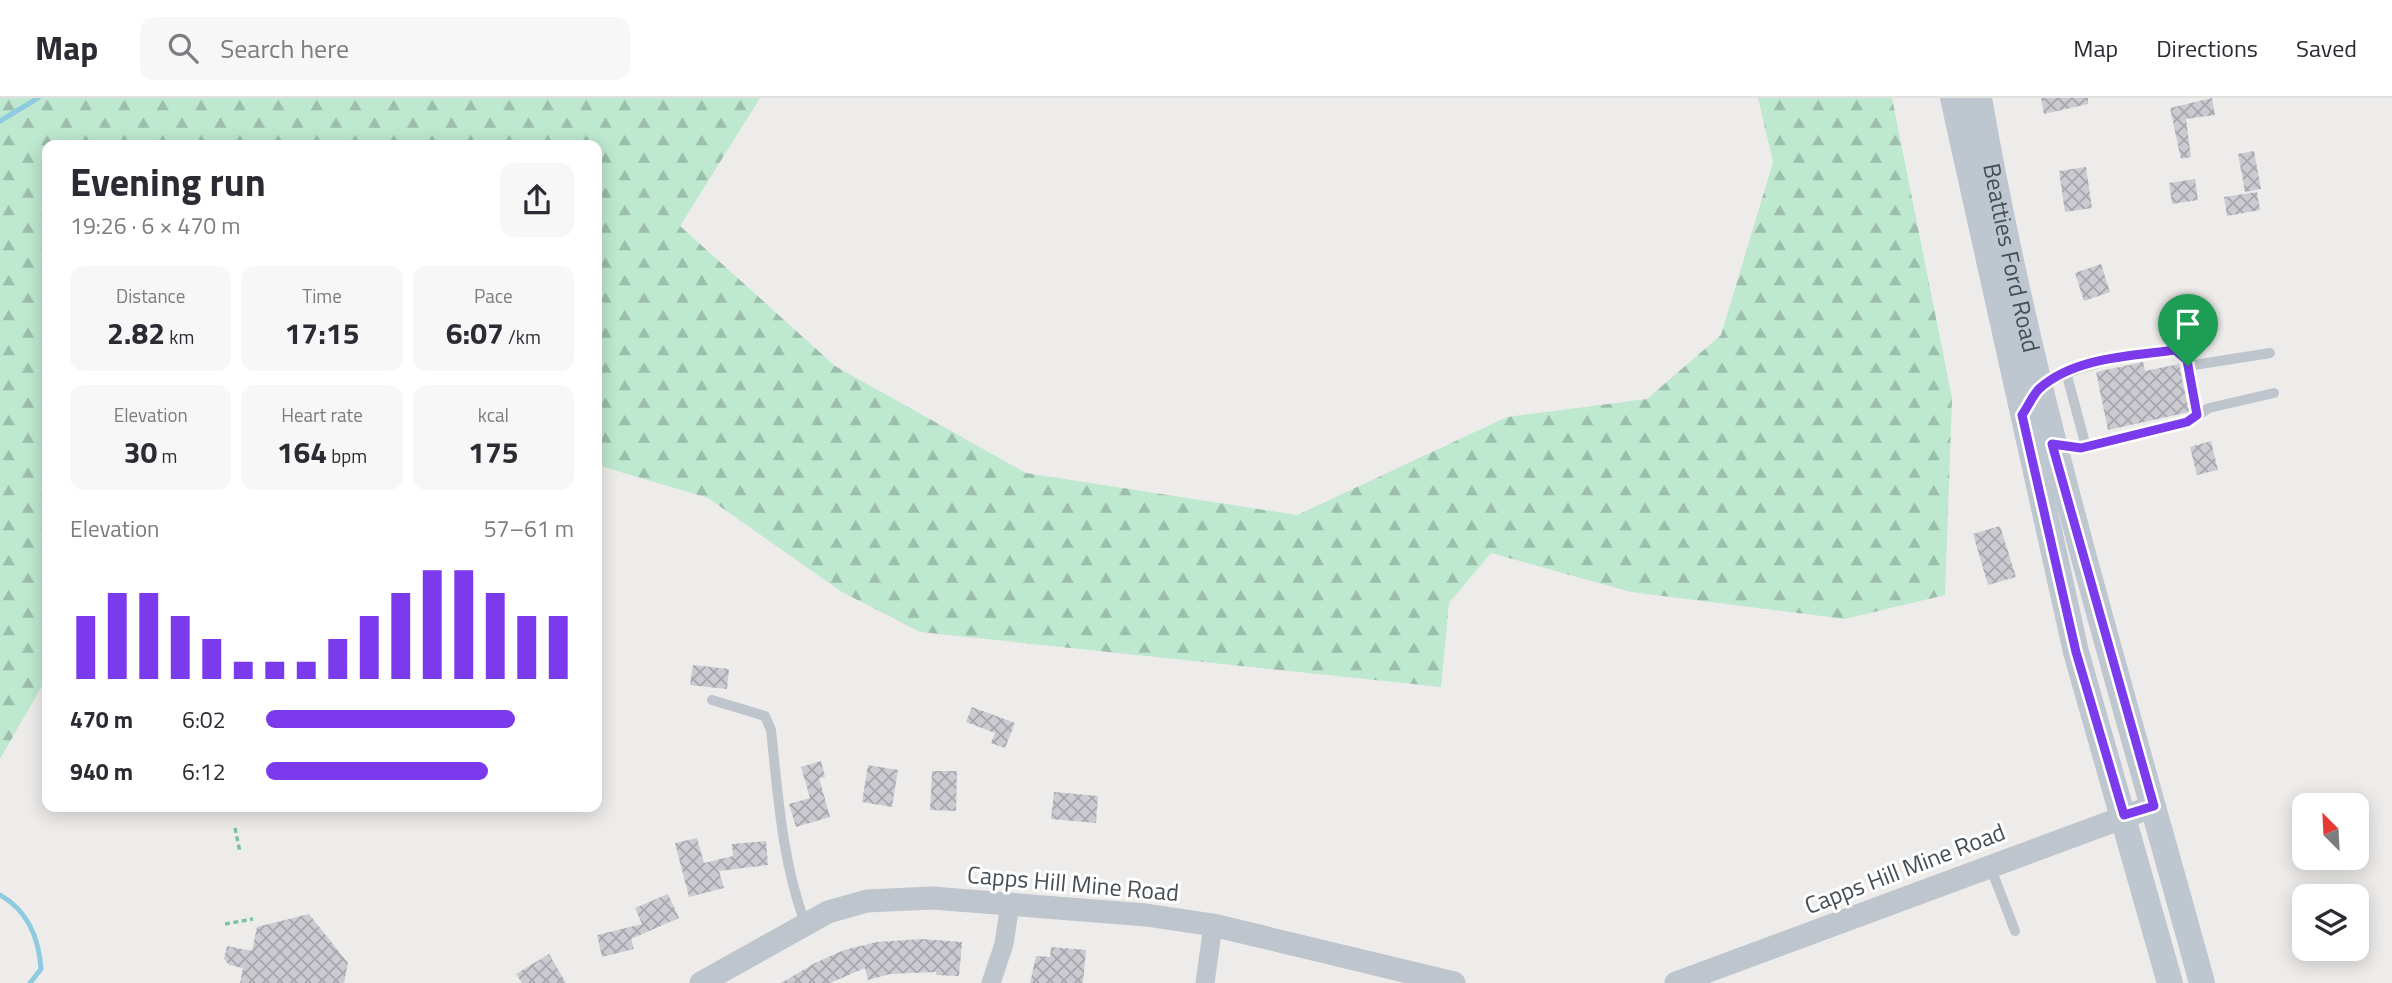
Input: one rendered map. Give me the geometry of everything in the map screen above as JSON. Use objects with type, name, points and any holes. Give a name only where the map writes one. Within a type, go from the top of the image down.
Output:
[{"type":"main road","name":"Beatties Ford Road","points":[[1953,98],[2076,652],[2170,983]]},
{"type":"main road","name":"Beatties Ford Road","points":[[1979,98],[2038,389],[2202,983]]},
{"type":"street","name":"Capps Hill Mine Road","points":[[1676,983],[2154,806]]},
{"type":"street","name":"Capps Hill Mine Road","points":[[701,983],[805,923],[848,905],[888,899],[1010,904],[1146,915],[1213,925],[1454,983]]},
{"type":"street","points":[[991,983],[1004,944],[1010,904]]},
{"type":"street","points":[[1205,983],[1213,925]]},
{"type":"lane","points":[[2197,415],[2188,366],[2182,353],[2175,350],[2112,359],[2066,372],[2038,389],[2025,424],[2052,444],[2070,449],[2187,422],[2209,408],[2274,393]]},
{"type":"lane","points":[[2188,366],[2270,353]]},
{"type":"lane","points":[[2066,372],[2086,447]]},
{"type":"lane","points":[[712,700],[765,716],[771,730],[784,846],[793,892],[805,923]]},
{"type":"lane","points":[[1990,866],[2015,931]]},
{"type":"path","points":[[235,828],[240,852]]},
{"type":"path","points":[[225,924],[253,919]]},
{"type":"green space","points":[[0,98],[760,98],[680,226],[835,366],[1026,473],[1297,515],[1507,417],[1647,399],[1721,335],[1773,162],[1758,98],[1892,98],[1952,398],[1945,595],[1845,619],[1631,592],[1491,553],[1449,603],[1441,687],[920,632],[842,592],[708,498],[602,466],[602,140],[42,140],[42,686],[0,759]]},
{"type":"building","points":[[2041,98],[2088,98],[2088,104],[2044,114]]},
{"type":"building","points":[[2212,98],[2215,115],[2186,119],[2191,157],[2181,159],[2170,108]]},
{"type":"building","points":[[2254,151],[2261,189],[2245,192],[2238,154]]},
{"type":"building","points":[[2086,167],[2092,208],[2065,212],[2059,171]]},
{"type":"building","points":[[2195,179],[2198,200],[2172,204],[2169,183]]},
{"type":"building","points":[[2257,192],[2260,210],[2227,216],[2224,197]]},
{"type":"building","points":[[2101,264],[2110,292],[2084,301],[2075,273]]},
{"type":"building","points":[[2143,362],[2145,371],[2179,364],[2189,412],[2108,430],[2096,372]]},
{"type":"building","points":[[2211,441],[2218,470],[2197,475],[2190,447]]},
{"type":"building","points":[[2000,526],[2016,577],[1988,585],[1973,534]]},
{"type":"building","points":[[693,665],[729,669],[727,689],[690,685]]},
{"type":"building","points":[[972,707],[1015,723],[1005,748],[991,743],[995,733],[966,722]]},
{"type":"building","points":[[821,761],[825,777],[819,778],[830,817],[796,827],[789,804],[810,798],[801,767]]},
{"type":"building","points":[[868,765],[898,770],[892,807],[862,802]]},
{"type":"building","points":[[932,771],[957,771],[956,811],[930,810]]},
{"type":"building","points":[[1054,792],[1098,796],[1096,823],[1051,819]]},
{"type":"building","points":[[697,838],[704,863],[733,856],[732,844],[766,841],[768,865],[719,871],[724,888],[689,897],[675,843]]},
{"type":"building","points":[[668,894],[679,918],[631,939],[634,949],[602,957],[597,935],[642,924],[635,908]]},
{"type":"building","points":[[309,914],[348,963],[344,983],[240,983],[243,968],[229,965],[224,959],[227,946],[252,951],[257,927]]},
{"type":"building","points":[[922,939],[962,942],[959,976],[936,975],[936,972],[890,974],[868,980],[865,968],[830,983],[781,983],[844,950],[877,942]]},
{"type":"building","points":[[1051,947],[1086,950],[1083,983],[1030,983],[1036,956],[1050,957]]},
{"type":"building","points":[[549,954],[566,983],[522,983],[516,974]]},
{"type":"waterway","points":[[0,121],[38,98]]},
{"type":"waterway","points":[[0,895],[24,917],[38,946],[41,969],[30,983]]},
{"type":"route","points":[[2175,350],[2182,353],[2188,366],[2197,415],[2187,422],[2081,448],[2070,449],[2052,444],[2154,806],[2124,815],[2076,652],[2022,415],[2038,389],[2063,373],[2096,363],[2175,350]]}]
